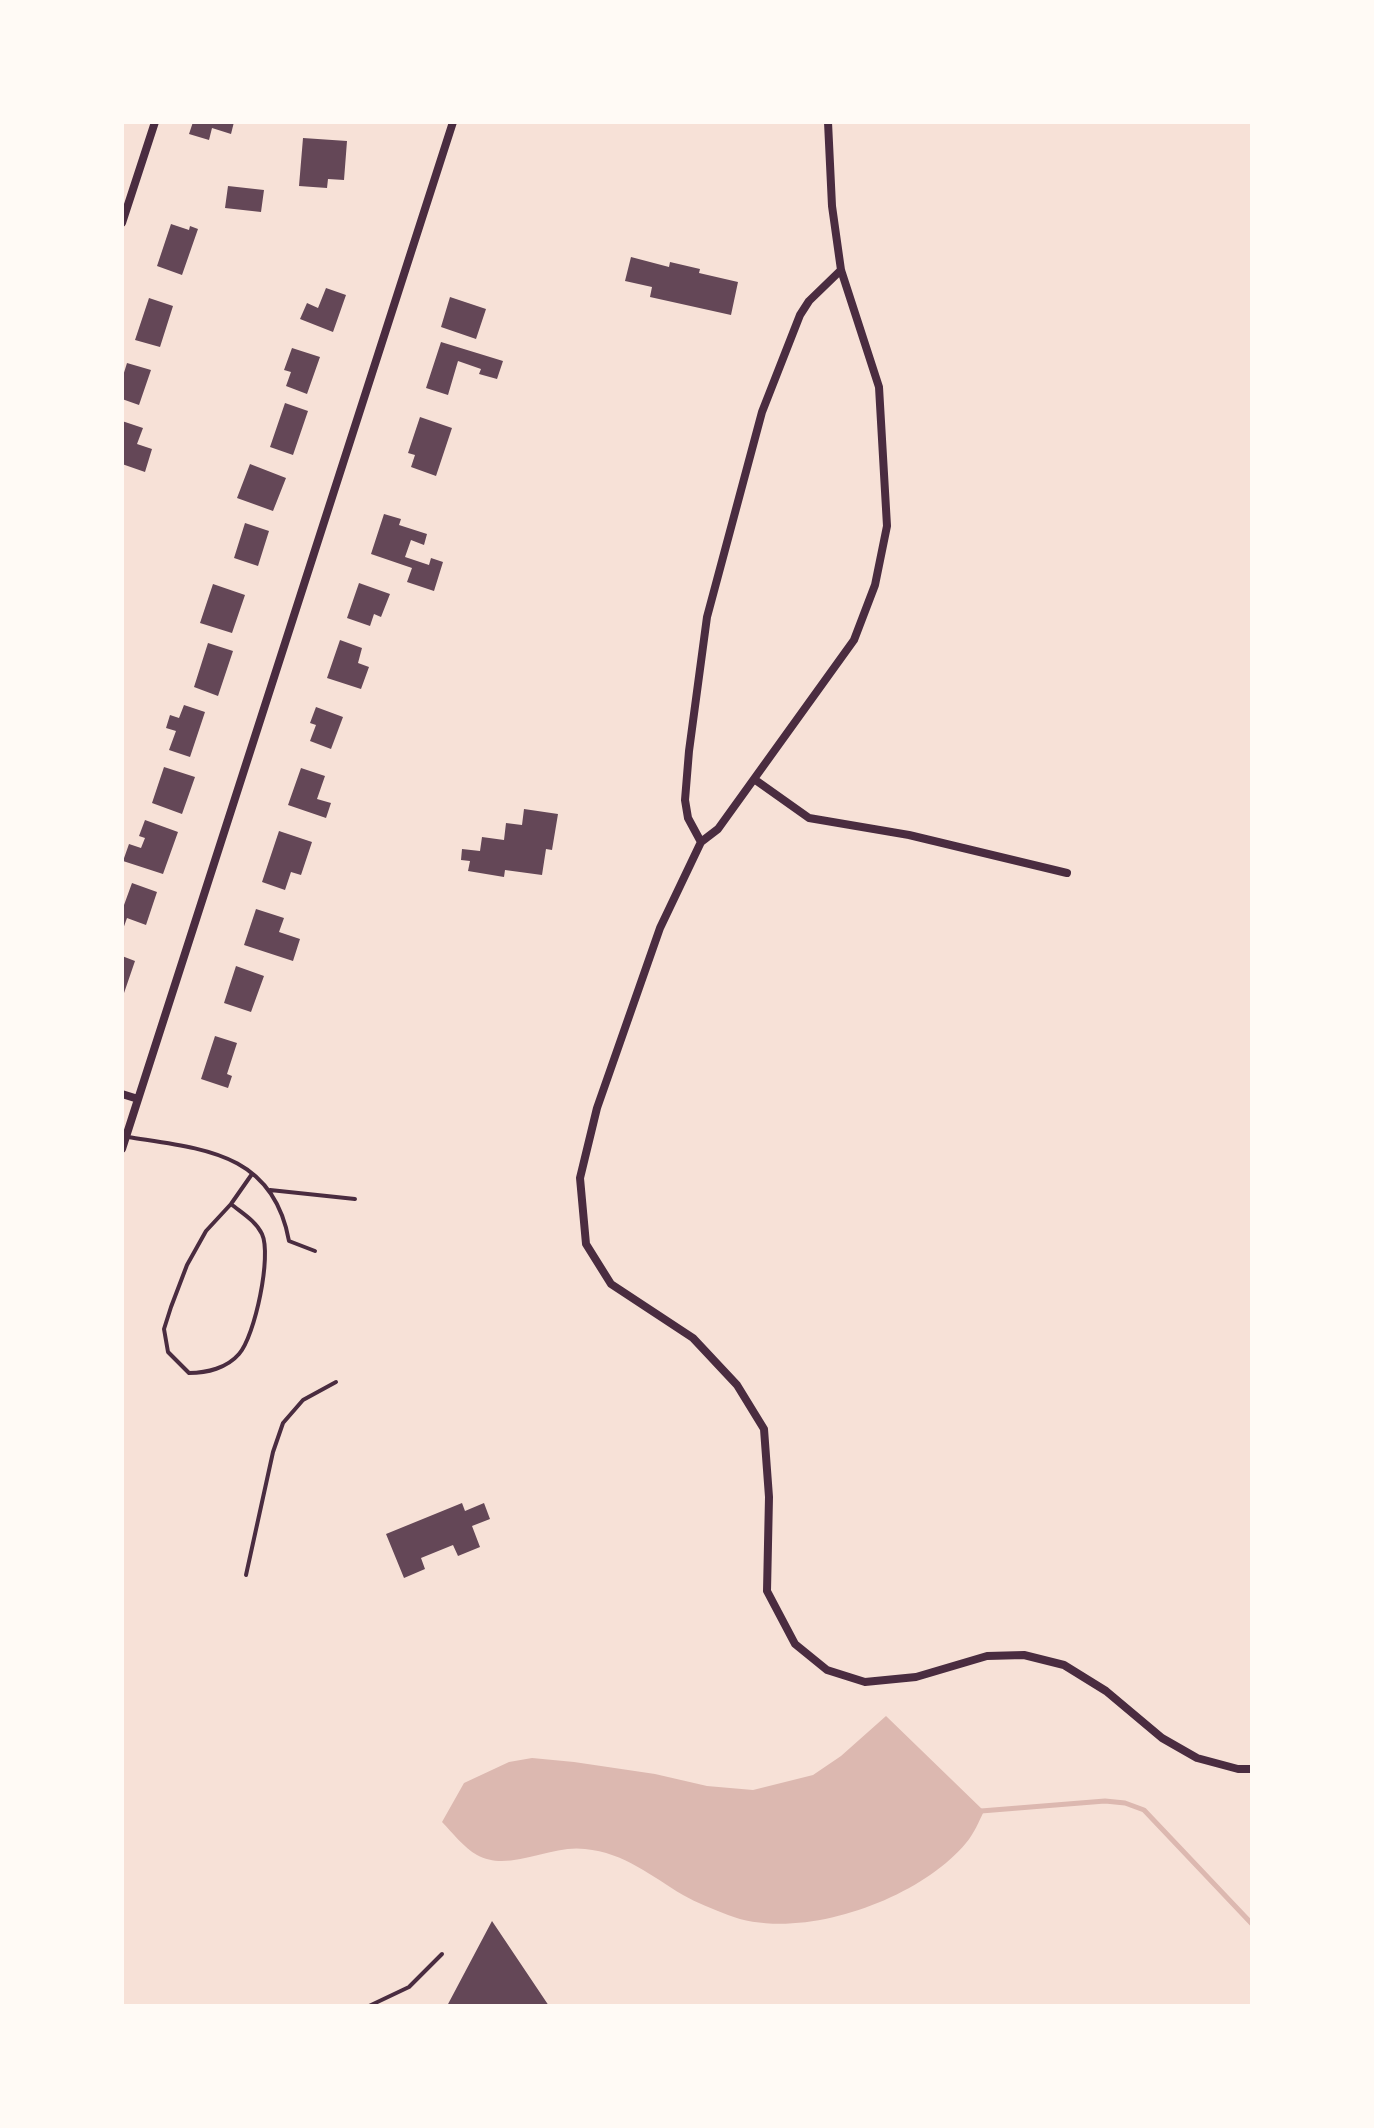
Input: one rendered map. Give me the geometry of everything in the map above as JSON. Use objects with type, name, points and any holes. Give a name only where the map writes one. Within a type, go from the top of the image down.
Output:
[{"type":"street","points":[[122,223],[155,122]]},
{"type":"street","points":[[122,1149],[453,122]]},
{"type":"street","points":[[828,122],[832,206],[841,270],[879,387],[887,526],[875,585],[854,640],[718,829],[701,842],[660,928],[597,1108],[580,1178],[586,1244],[611,1284],[693,1338],[737,1385],[764,1429],[769,1497],[767,1591],[795,1644],[827,1670],[865,1682],[916,1677],[987,1656],[1024,1655],[1064,1665],[1106,1691],[1162,1738],[1197,1758],[1238,1769],[1252,1769]]},
{"type":"street","points":[[701,842],[688,818],[685,800],[707,617],[762,412],[800,315],[809,301],[841,270]]},
{"type":"street","points":[[754,779],[809,818],[909,835],[1067,873]]},
{"type":"street","points":[[122,1094],[138,1099]]},
{"type":"lane","points":[[126,1136],[208,1150],[231,1160],[265,1182],[284,1214],[289,1241],[315,1251]]},
{"type":"lane","points":[[231,1204],[250,1218],[263,1236],[265,1258],[251,1331],[240,1353],[225,1366],[202,1373],[189,1373],[168,1352],[164,1329],[187,1265],[206,1231],[231,1204],[252,1174]]},
{"type":"lane","points":[[270,1190],[355,1199]]},
{"type":"lane","points":[[246,1575],[273,1452],[283,1423],[303,1400],[336,1382]]},
{"type":"lane","points":[[369,2006],[409,1987],[442,1954]]},
{"type":"shaded area","points":[[886,1716],[984,1811],[966,1843],[945,1864],[919,1882],[856,1911],[822,1920],[789,1924],[757,1922],[728,1915],[688,1898],[625,1860],[599,1851],[558,1850],[516,1860],[489,1860],[467,1848],[442,1822],[464,1783],[509,1762],[532,1758],[574,1762],[655,1774],[707,1786],[753,1790],[813,1775],[841,1756]]},
{"type":"building","points":[[193,122],[234,122],[231,134],[212,128],[209,140],[189,134]]},
{"type":"building","points":[[303,138],[347,141],[344,180],[328,179],[327,188],[299,186]]},
{"type":"building","points":[[228,186],[264,190],[261,212],[225,208]]},
{"type":"building","points":[[171,224],[189,230],[190,226],[198,229],[182,275],[157,266]]},
{"type":"building","points":[[631,257],[669,267],[670,262],[700,269],[699,273],[738,282],[731,315],[650,297],[652,287],[625,281]]},
{"type":"building","points":[[326,288],[346,295],[333,332],[300,319],[307,303],[318,308]]},
{"type":"building","points":[[450,297],[486,309],[476,339],[441,327]]},
{"type":"building","points":[[149,298],[173,306],[160,347],[135,340]]},
{"type":"building","points":[[441,342],[503,361],[497,379],[479,374],[481,369],[458,361],[448,395],[426,388]]},
{"type":"building","points":[[292,348],[320,357],[307,394],[286,386],[291,372],[284,370]]},
{"type":"building","points":[[127,363],[151,370],[139,405],[122,399],[122,379]]},
{"type":"building","points":[[285,403],[308,411],[293,455],[270,447]]},
{"type":"building","points":[[420,417],[452,428],[436,476],[411,467],[415,455],[408,453]]},
{"type":"building","points":[[122,421],[143,428],[137,444],[152,449],[145,472],[122,464]]},
{"type":"building","points":[[250,464],[286,478],[273,511],[237,498]]},
{"type":"building","points":[[384,514],[401,519],[399,525],[427,534],[424,545],[411,540],[405,557],[429,565],[431,558],[443,562],[434,591],[407,582],[412,568],[371,554]]},
{"type":"building","points":[[245,523],[269,531],[258,566],[234,558]]},
{"type":"building","points":[[359,583],[390,594],[381,617],[374,614],[370,626],[347,618]]},
{"type":"building","points":[[213,584],[245,595],[232,633],[200,623]]},
{"type":"building","points":[[340,640],[362,648],[358,663],[369,667],[361,689],[327,678]]},
{"type":"building","points":[[208,643],[233,651],[218,696],[194,687]]},
{"type":"building","points":[[184,705],[205,712],[190,757],[169,750],[176,731],[166,728],[170,715],[179,718]]},
{"type":"building","points":[[316,707],[343,717],[331,749],[310,741],[316,725],[310,723]]},
{"type":"building","points":[[164,767],[195,777],[182,814],[152,803]]},
{"type":"building","points":[[301,768],[325,776],[317,799],[331,803],[326,818],[288,805]]},
{"type":"building","points":[[524,809],[558,814],[552,850],[546,849],[542,875],[505,870],[504,877],[468,871],[470,861],[461,860],[462,849],[480,851],[482,837],[504,840],[506,823],[522,825]]},
{"type":"building","points":[[145,820],[178,832],[163,874],[123,861],[129,844],[141,848],[145,838],[139,836]]},
{"type":"building","points":[[279,831],[312,842],[301,875],[291,872],[285,890],[262,882]]},
{"type":"building","points":[[132,883],[157,892],[146,925],[127,918],[122,932],[122,904]]},
{"type":"building","points":[[256,909],[284,918],[279,932],[300,939],[293,961],[244,945]]},
{"type":"building","points":[[122,956],[135,961],[123,996],[122,996]]},
{"type":"building","points":[[236,966],[264,976],[251,1012],[224,1003]]},
{"type":"building","points":[[215,1036],[237,1043],[227,1074],[232,1076],[228,1088],[201,1079]]},
{"type":"building","points":[[462,1503],[465,1511],[484,1503],[490,1519],[472,1526],[480,1547],[458,1556],[453,1545],[421,1558],[425,1569],[404,1578],[386,1534]]},
{"type":"building","points":[[492,1921],[549,2006],[447,2006]]},
{"type":"waterway","points":[[981,1811],[1105,1801],[1125,1803],[1144,1810],[1252,1924]]}]
